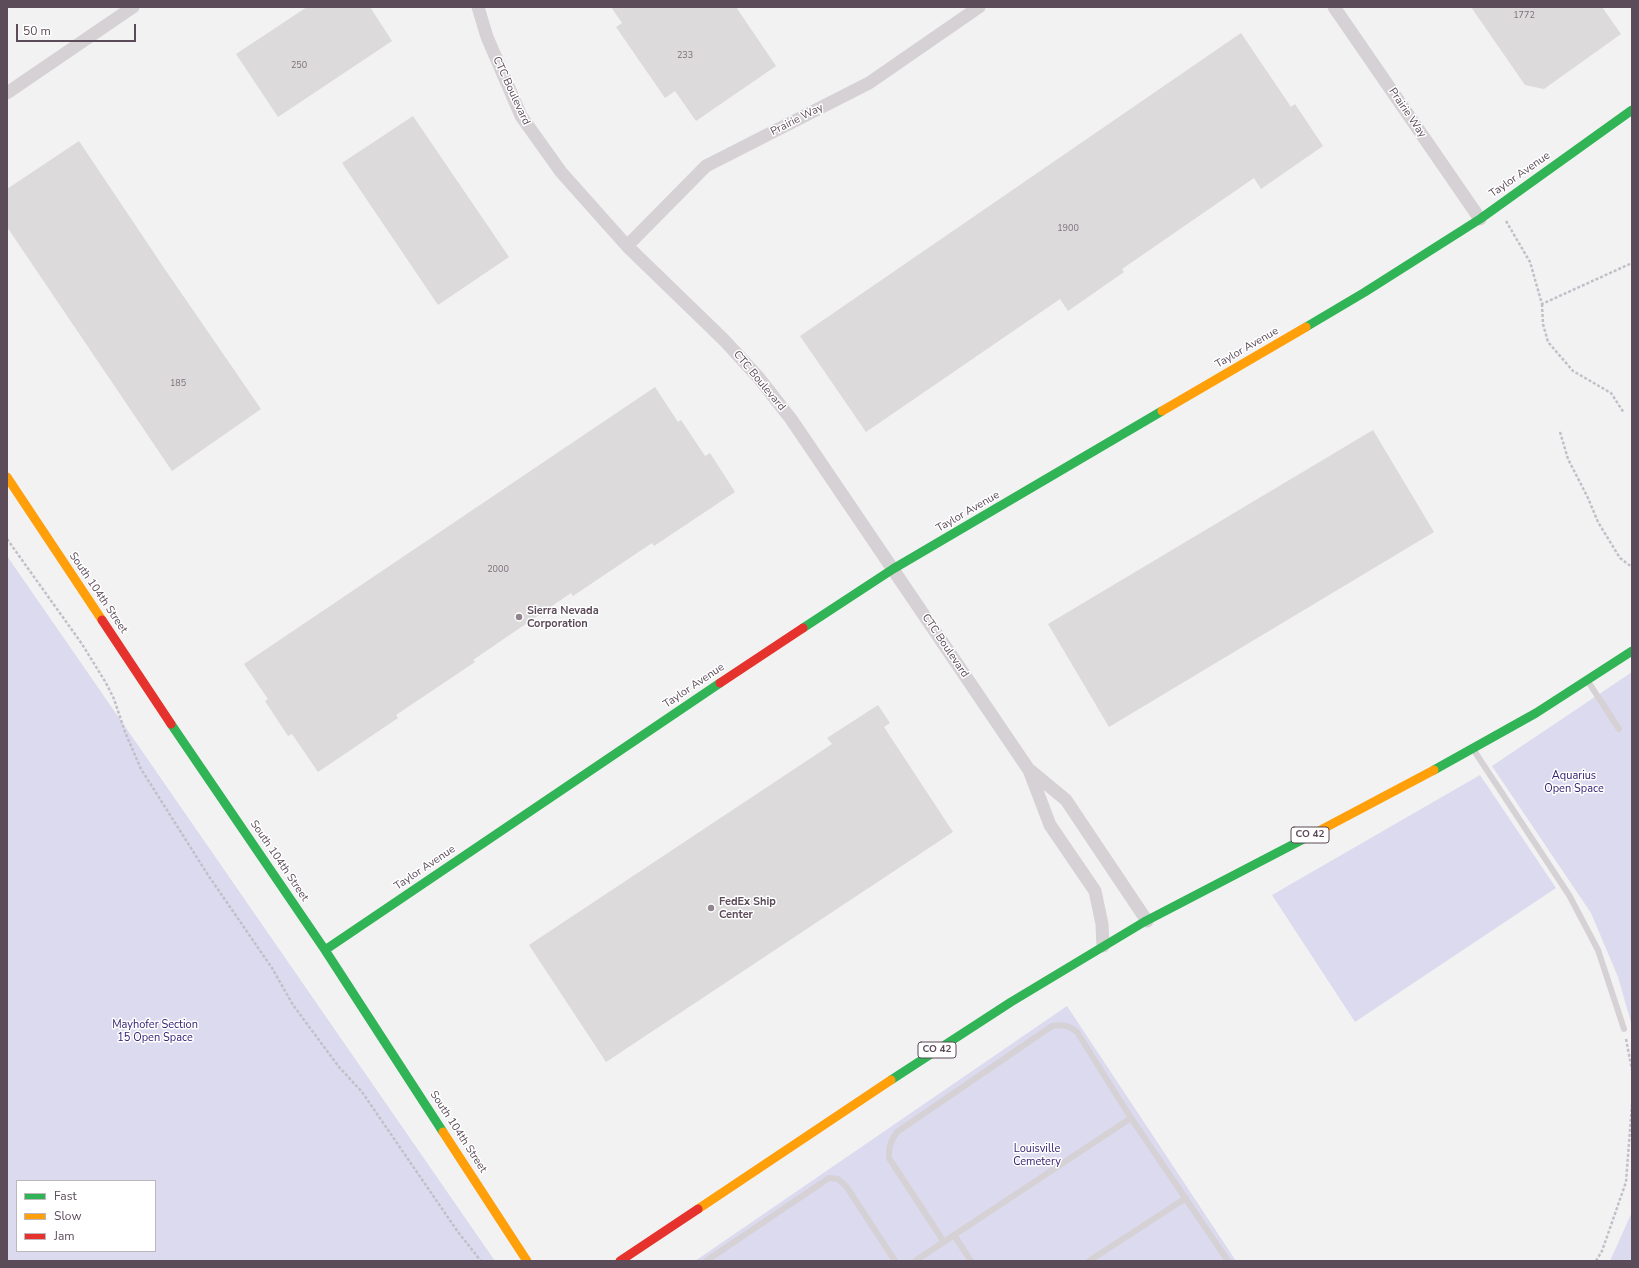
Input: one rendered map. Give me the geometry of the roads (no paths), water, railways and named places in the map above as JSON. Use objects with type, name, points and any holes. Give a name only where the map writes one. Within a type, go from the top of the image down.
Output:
[{"type":"street","points":[[7,93],[133,7]]},
{"type":"street","name":"CTC Boulevard","points":[[478,7],[487,37],[521,116],[561,172],[627,246],[708,324],[759,378],[791,419],[1029,770],[1050,826],[1095,891],[1102,924],[1103,946]]},
{"type":"street","name":"Prairie Way","points":[[627,246],[706,166],[870,83],[979,7]]},
{"type":"street","name":"Prairie Way","points":[[1334,7],[1480,219]]},
{"type":"street","name":"Taylor Avenue","points":[[325,950],[707,691],[893,570],[1365,292],[1480,219],[1632,110]]},
{"type":"street","name":"South 104th Street","points":[[7,478],[178,735],[325,950],[527,1261]]},
{"type":"street","name":"CO 42","points":[[620,1261],[1041,983],[1147,921],[1473,749],[1588,682],[1632,651]]},
{"type":"street","name":"CTC Boulevard","points":[[1029,770],[1066,800],[1147,921]]},
{"type":"lane","points":[[1588,682],[1619,729]]},
{"type":"lane","points":[[1473,749],[1569,895],[1598,950],[1624,1029]]},
{"type":"lane","points":[[944,1242],[889,1158],[889,1150],[892,1140],[897,1132],[1052,1026],[1060,1024],[1069,1026],[1077,1032],[1131,1118],[1228,1261]]},
{"type":"lane","points":[[915,1261],[1131,1118]]},
{"type":"lane","points":[[706,1261],[829,1178],[838,1179],[846,1186],[895,1261]]},
{"type":"lane","points":[[1089,1261],[1186,1198]]},
{"type":"lane","points":[[954,1235],[971,1261]]},
{"type":"place","name":"Sierra Nevada Corporation","points":[[519,617]]},
{"type":"place","name":"FedEx Ship Center","points":[[711,908]]},
{"type":"park label","name":"Aquarius Open Space","points":[[1574,782]]},
{"type":"park label","name":"Mayhofer Section 15 Open Space","points":[[155,1031]]},
{"type":"park label","name":"Louisville Cemetery","points":[[1037,1155]]}]
